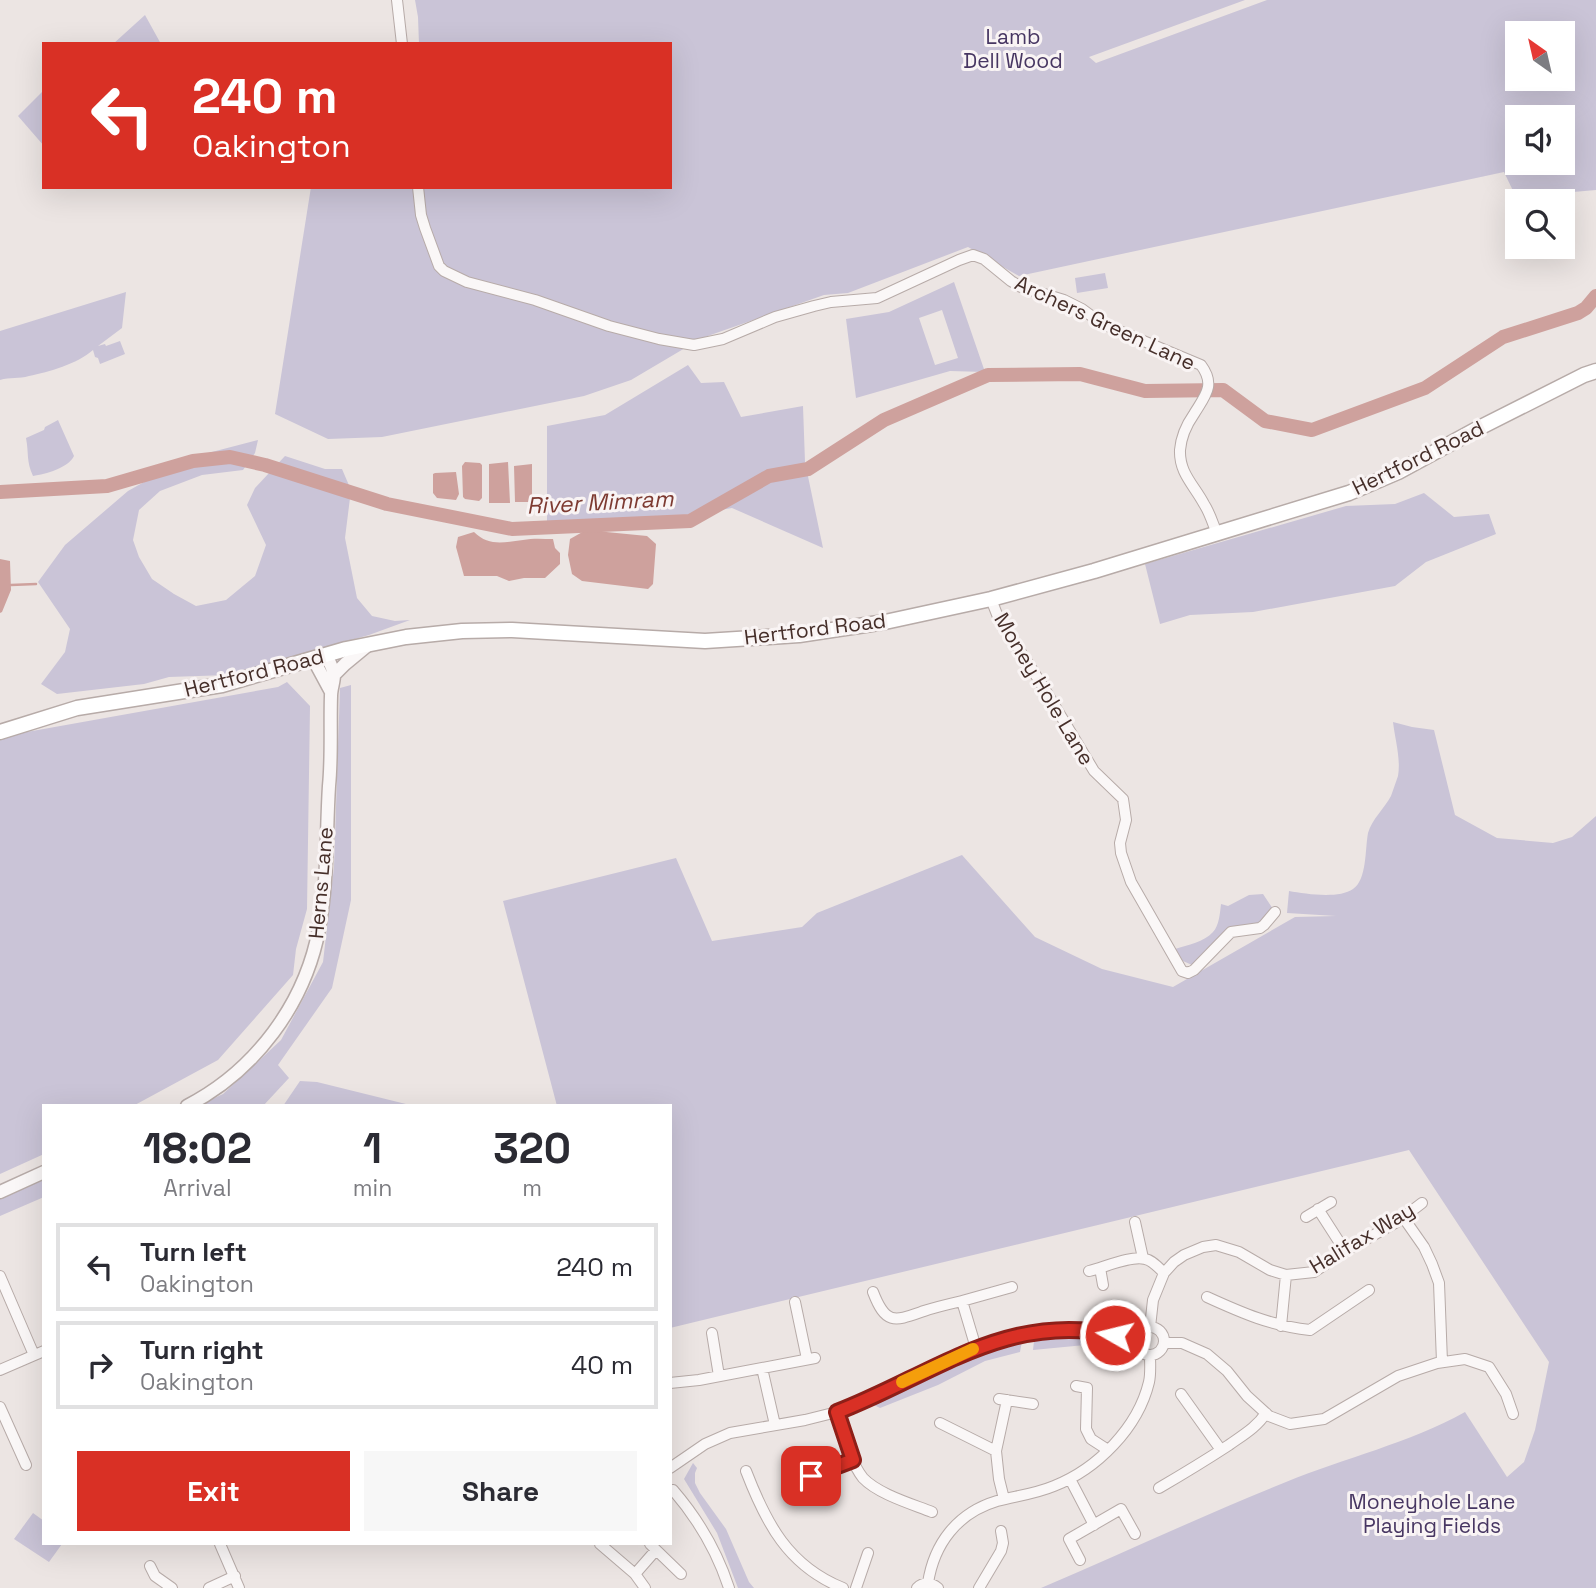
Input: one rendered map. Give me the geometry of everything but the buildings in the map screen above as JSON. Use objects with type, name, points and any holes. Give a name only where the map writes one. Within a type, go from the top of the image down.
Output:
[{"type":"main road","name":"Hertford Road","points":[[0,732],[77,708],[222,685],[371,643],[406,636],[512,630],[705,641],[785,636],[884,622],[991,599],[1317,504],[1380,481],[1502,416],[1596,371]]},
{"type":"street","points":[[397,0],[402,42]]},
{"type":"street","name":"Archers Green Lane","points":[[418,189],[425,228],[439,267],[444,271],[467,282],[535,300],[610,326],[694,345],[723,338],[775,317],[814,306],[877,298],[974,255],[984,259],[1021,287],[1064,300],[1110,327],[1200,365],[1208,379],[1206,394],[1187,427],[1180,450],[1181,460],[1183,472],[1206,506],[1217,534]]},
{"type":"street","name":"Money Hole Lane","points":[[991,599],[998,617],[1094,771],[1123,799],[1126,820],[1120,843],[1121,853],[1131,882],[1182,971],[1194,970],[1231,932],[1260,928],[1275,912]]},
{"type":"street","points":[[320,657],[334,675],[371,643]]},
{"type":"street","name":"Herns Lane","points":[[320,657],[317,666],[331,692]]},
{"type":"street","name":"Herns Lane","points":[[191,1104],[235,1074],[269,1040],[293,1005],[313,958],[320,928],[325,877],[332,755],[331,692],[334,675]]},
{"type":"street","points":[[0,1192],[42,1173]]},
{"type":"street","points":[[1306,1217],[1331,1202]]},
{"type":"street","name":"Halifax Way","points":[[1164,1273],[1184,1255],[1216,1245],[1240,1252],[1270,1270],[1286,1275],[1314,1272],[1397,1222],[1422,1202]]},
{"type":"street","points":[[1318,1209],[1345,1251]]},
{"type":"street","points":[[1404,1217],[1424,1247],[1438,1283],[1442,1362]]},
{"type":"street","points":[[1135,1222],[1143,1258]]},
{"type":"street","points":[[1088,1271],[1143,1258],[1164,1273],[1153,1300],[1150,1327]]},
{"type":"street","points":[[1100,1268],[1103,1284]]},
{"type":"street","points":[[1280,1326],[1286,1275]]},
{"type":"street","points":[[0,1276],[39,1353],[0,1370]]},
{"type":"street","points":[[873,1292],[881,1309],[889,1317],[900,1320],[1012,1287]]},
{"type":"street","points":[[1207,1297],[1246,1315],[1280,1326],[1310,1330],[1369,1290]]},
{"type":"street","points":[[962,1301],[976,1348]]},
{"type":"street","points":[[672,1383],[811,1359],[795,1302]]},
{"type":"street","points":[[1150,1327],[1161,1332],[1164,1343],[1157,1353],[1150,1355],[1138,1348],[1136,1340],[1139,1332],[1150,1327]]},
{"type":"street","points":[[729,1588],[716,1556],[673,1479],[705,1444],[730,1433],[837,1412],[976,1348],[1013,1336],[1055,1330],[1094,1330],[1136,1340]]},
{"type":"street","points":[[712,1333],[719,1376]]},
{"type":"street","points":[[1164,1343],[1182,1343],[1207,1354],[1227,1371],[1247,1396],[1269,1416],[1290,1424],[1324,1419],[1398,1376],[1442,1362],[1465,1359],[1489,1367],[1503,1389],[1513,1414]]},
{"type":"street","points":[[916,1588],[924,1584],[933,1586],[935,1555],[956,1525],[983,1506],[1041,1491],[1070,1479],[1108,1450],[1126,1431],[1141,1404],[1149,1380],[1150,1355]]},
{"type":"street","points":[[762,1368],[775,1425]]},
{"type":"street","points":[[1076,1386],[1087,1388],[1086,1429],[1091,1439],[1108,1450]]},
{"type":"street","points":[[1181,1394],[1221,1450]]},
{"type":"street","points":[[1004,1499],[996,1451],[1003,1399],[1033,1404]]},
{"type":"street","points":[[0,1407],[26,1465]]},
{"type":"street","points":[[837,1412],[853,1460],[863,1477],[875,1488],[932,1512]]},
{"type":"street","points":[[1159,1488],[1221,1450],[1259,1423],[1266,1413]]},
{"type":"street","points":[[940,1423],[996,1451]]},
{"type":"street","points":[[811,1476],[853,1460]]},
{"type":"street","points":[[746,1471],[761,1509],[786,1548],[804,1567],[841,1588]]},
{"type":"street","points":[[1070,1479],[1094,1525]]},
{"type":"street","points":[[1080,1560],[1069,1539],[1121,1509],[1135,1534]]},
{"type":"street","points":[[979,1588],[1001,1551],[1001,1531]]},
{"type":"street","points":[[220,1545],[239,1588]]},
{"type":"street","points":[[606,1545],[645,1588]]},
{"type":"street","points":[[635,1574],[653,1547],[681,1574]]},
{"type":"street","points":[[856,1588],[868,1553]]},
{"type":"street","points":[[150,1566],[155,1576],[172,1588]]},
{"type":"street","points":[[209,1588],[234,1576]]},
{"type":"green space","name":"Lamb Dell Wood","points":[[415,0],[1245,0],[1089,57],[1096,63],[1267,0],[1596,0],[1596,190],[1512,189],[1505,175],[1575,175],[1575,105],[1505,105],[1505,174],[1504,172],[1019,276],[968,247],[848,293],[824,295],[702,338],[631,380],[584,396],[382,437],[328,439],[275,414],[311,189],[672,189],[672,42],[419,42]]},
{"type":"green space","points":[[145,15],[160,42],[115,42]]},
{"type":"green space","points":[[42,92],[42,144],[18,116]]},
{"type":"green space","points":[[1105,273],[1108,288],[1077,293],[1075,278]]},
{"type":"green space","points":[[954,282],[985,372],[950,371],[856,398],[846,319],[889,312]],"holes":[[[942,310],[958,358],[935,365],[919,318]]]},
{"type":"green space","points":[[126,292],[122,328],[98,346],[120,341],[125,354],[100,364],[93,350],[54,370],[0,380],[0,331]]},
{"type":"green space","points":[[688,365],[701,383],[724,382],[741,417],[803,406],[805,462],[823,548],[732,508],[668,519],[547,523],[547,426],[605,415]]},
{"type":"green space","points":[[58,420],[74,456],[62,467],[33,476],[28,462],[26,438]]},
{"type":"green space","points":[[258,440],[255,453],[243,470],[202,475],[160,491],[139,510],[133,540],[152,579],[196,606],[226,600],[255,576],[266,545],[247,505],[255,488],[285,456],[325,469],[342,469],[351,490],[345,538],[357,598],[372,616],[395,621],[410,620],[369,635],[228,675],[169,677],[144,684],[57,694],[41,684],[65,652],[70,629],[38,582],[65,545],[128,491],[185,459]]},
{"type":"green space","points":[[1424,493],[1454,517],[1489,514],[1496,534],[1426,562],[1395,586],[1253,612],[1190,615],[1160,624],[1145,564],[1346,506],[1395,504]]},
{"type":"green space","points":[[287,682],[310,706],[307,909],[296,949],[293,975],[218,1060],[137,1104],[42,1104],[42,1155],[0,1174],[0,739],[278,687]]},
{"type":"green space","points":[[351,685],[351,900],[332,988],[278,1065],[289,1078],[265,1104],[202,1104],[223,1094],[281,1040],[323,962],[334,867],[340,688]]},
{"type":"green space","name":"Moneyhole Lane Playing Fields","points":[[1393,722],[1434,730],[1455,815],[1497,838],[1553,843],[1572,837],[1596,816],[1596,1588],[1041,1588],[1308,1473],[1422,1433],[1465,1412],[1507,1477],[1524,1462],[1535,1430],[1549,1362],[1409,1150],[672,1328],[672,1104],[556,1104],[503,901],[676,858],[712,941],[802,927],[817,913],[962,855],[1035,937],[1102,969],[1173,987],[1295,917],[1336,916],[1287,913],[1289,891],[1331,895],[1347,892],[1358,885],[1363,872],[1368,833],[1391,796],[1398,776]]},
{"type":"green space","points":[[1263,894],[1273,909],[1258,923],[1229,928],[1192,965],[1183,961],[1175,949],[1200,941],[1213,932],[1218,923],[1221,904],[1228,906],[1249,895]]},
{"type":"green space","points":[[300,1081],[317,1082],[406,1104],[284,1104]]},
{"type":"green space","points":[[42,1180],[42,1198],[0,1216],[0,1198]]},
{"type":"green space","points":[[1080,1336],[1127,1345],[1134,1355],[1085,1345],[1033,1350],[1034,1341]]},
{"type":"green space","points":[[1022,1341],[1020,1352],[985,1361],[938,1385],[880,1408],[872,1404],[964,1361]]},
{"type":"green space","points":[[693,1463],[697,1468],[695,1483],[726,1529],[754,1588],[738,1588],[717,1533],[684,1479]]},
{"type":"green space","points":[[33,1513],[42,1520],[42,1545],[61,1545],[49,1562],[14,1539]]},
{"type":"shaded area","points":[[465,462],[482,465],[482,498],[479,501],[463,497],[462,466]]},
{"type":"shaded area","points":[[508,462],[510,503],[489,503],[489,464]]},
{"type":"shaded area","points":[[532,464],[532,502],[515,502],[514,466]]},
{"type":"shaded area","points":[[456,472],[459,494],[456,500],[437,498],[433,493],[433,474]]},
{"type":"shaded area","points":[[586,530],[647,536],[656,544],[653,584],[648,589],[582,581],[572,574],[568,555],[570,539]]},
{"type":"shaded area","points":[[474,532],[491,542],[553,539],[555,548],[560,553],[560,564],[545,578],[509,581],[497,576],[464,576],[456,547],[458,537]]},
{"type":"shaded area","points":[[0,559],[10,561],[11,590],[0,613]]},
{"type":"waterway","name":"River Mimram","points":[[0,492],[107,486],[193,461],[230,457],[265,465],[387,504],[512,529],[690,521],[769,476],[808,469],[884,420],[988,375],[1080,374],[1145,391],[1223,390],[1265,421],[1312,430],[1425,388],[1503,337],[1578,313],[1596,296]]},
{"type":"waterway","points":[[11,585],[36,584]]},
{"type":"slow traffic","points":[[902,1382],[973,1349]]},
{"type":"route","points":[[811,1476],[853,1460],[837,1412],[949,1359],[1013,1336],[1055,1330],[1094,1330],[1115,1335]]}]
